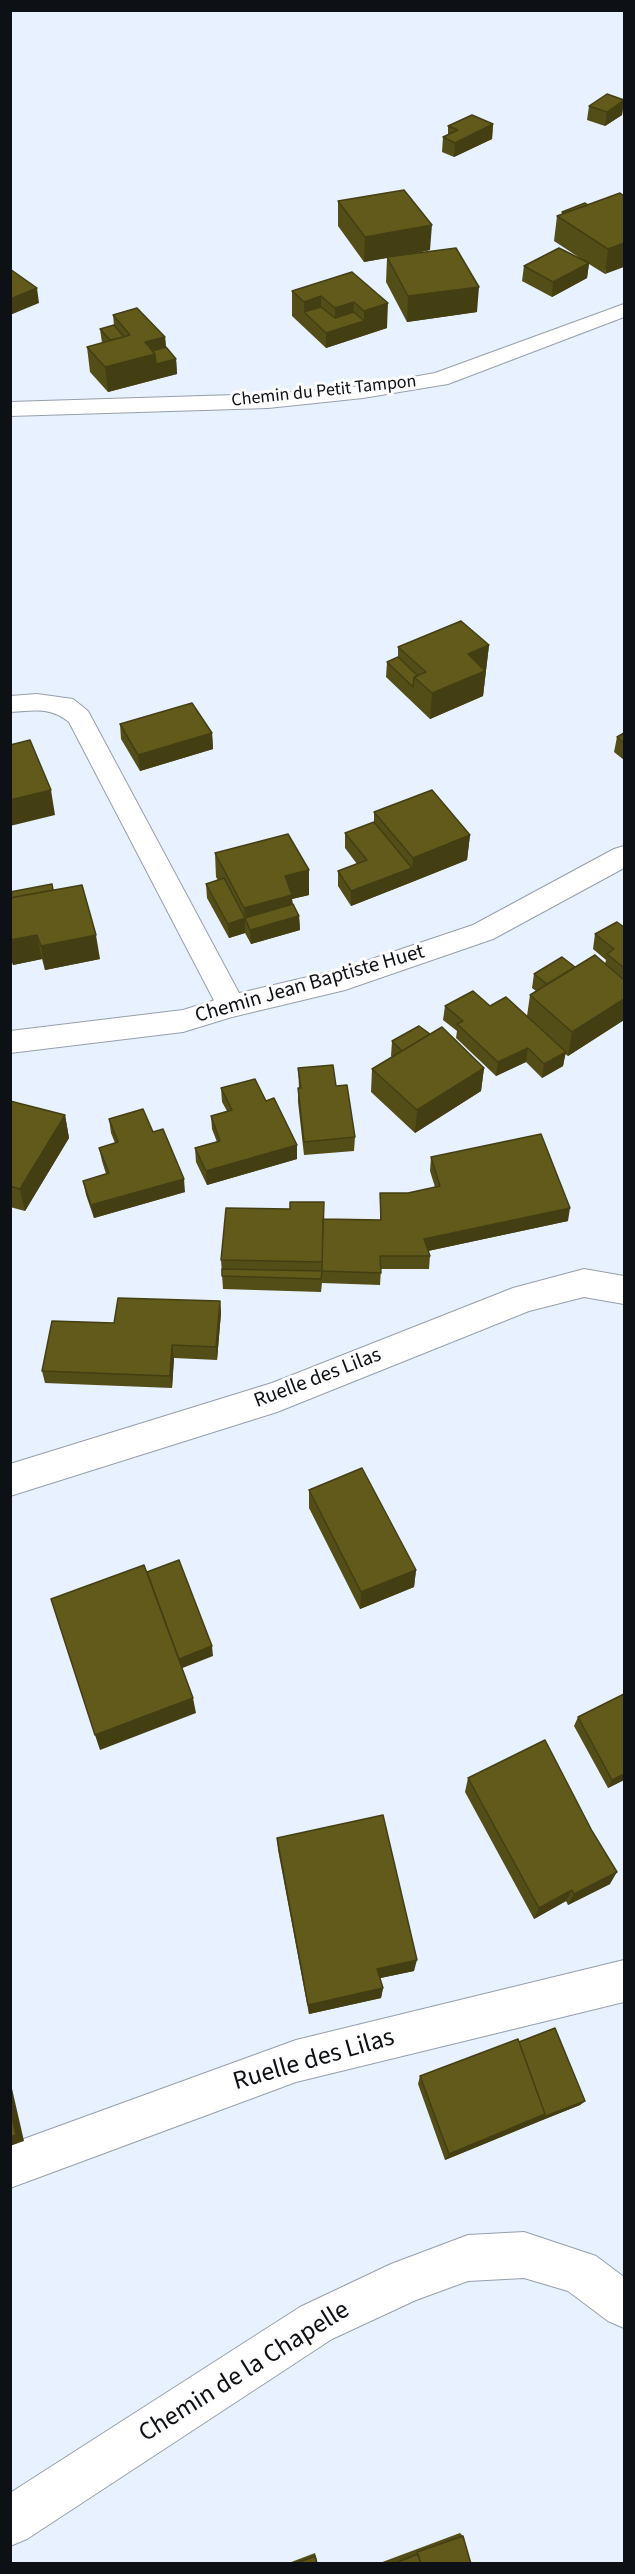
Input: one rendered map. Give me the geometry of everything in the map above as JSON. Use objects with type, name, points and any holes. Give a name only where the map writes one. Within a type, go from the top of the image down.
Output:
[{"type":"street","name":"Chemin du Petit Tampon","points":[[10,408],[268,401],[363,392],[440,379],[624,310]]},
{"type":"street","points":[[10,704],[37,702],[64,705],[79,717],[231,1006]]},
{"type":"street","name":"Chemin Jean Baptiste Huet","points":[[10,1042],[183,1021],[231,1006],[345,979],[483,932],[624,856]]},
{"type":"street","name":"Ruelle des Lilas","points":[[10,1479],[277,1397],[525,1298],[584,1283],[624,1290]]},
{"type":"street","name":"Ruelle des Lilas","points":[[10,2166],[296,2061],[624,1981]]},
{"type":"street","name":"Chemin de la Chapelle","points":[[10,2522],[316,2323],[407,2280],[468,2258],[524,2255],[535,2258],[580,2272],[624,2305]]},
{"type":"building","points":[[607,94],[624,100],[607,112],[589,106]]},
{"type":"building","points":[[472,115],[493,124],[455,143],[443,137],[458,130],[448,126]]},
{"type":"building","points":[[404,190],[432,225],[365,237],[338,201]]},
{"type":"building","points":[[620,193],[624,196],[624,243],[608,249],[557,216]]},
{"type":"building","points":[[585,203],[588,205],[562,212]]},
{"type":"building","points":[[456,248],[479,287],[408,296],[387,257]]},
{"type":"building","points":[[559,248],[589,263],[553,282],[524,266]]},
{"type":"building","points":[[10,269],[37,288],[10,299]]},
{"type":"building","points":[[352,272],[388,303],[364,311],[354,302],[335,308],[321,296],[304,302],[292,291]]},
{"type":"building","points":[[321,307],[335,318],[354,312],[364,321],[326,333],[304,312]]},
{"type":"building","points":[[137,308],[165,337],[145,342],[155,354],[105,367],[87,347],[130,335],[113,315]]},
{"type":"building","points":[[114,325],[124,337],[110,340],[100,329]]},
{"type":"building","points":[[166,347],[176,359],[156,364],[155,354],[152,351]]},
{"type":"building","points":[[461,621],[489,645],[468,654],[485,671],[432,693],[414,677],[426,672],[398,647]]},
{"type":"building","points":[[398,657],[418,676],[414,677],[413,687],[387,662]]},
{"type":"building","points":[[192,703],[212,733],[138,755],[120,724]]},
{"type":"building","points":[[624,733],[624,743],[617,737]]},
{"type":"building","points":[[30,740],[51,790],[10,800],[10,745]]},
{"type":"building","points":[[432,790],[470,835],[413,858],[374,812]]},
{"type":"building","points":[[374,822],[412,868],[351,891],[338,871],[367,860],[345,833]]},
{"type":"building","points":[[288,834],[309,870],[285,876],[292,895],[244,908],[215,853]]},
{"type":"building","points":[[224,878],[245,918],[228,924],[206,884]]},
{"type":"building","points":[[52,884],[53,890],[10,898],[10,892]]},
{"type":"building","points":[[82,885],[96,935],[41,946],[37,935],[10,940],[10,898]]},
{"type":"building","points":[[293,904],[299,916],[250,930],[245,918]]},
{"type":"building","points":[[617,922],[624,927],[624,968],[607,954],[614,949],[595,934]]},
{"type":"building","points":[[595,955],[624,980],[624,999],[572,1032],[530,995]]},
{"type":"building","points":[[562,957],[575,967],[547,984],[534,974]]},
{"type":"building","points":[[473,991],[490,1006],[506,997],[566,1052],[544,1064],[528,1048],[498,1062],[457,1024],[463,1021],[445,1006]]},
{"type":"building","points":[[419,1026],[430,1034],[402,1051],[392,1041]]},
{"type":"building","points":[[442,1027],[484,1068],[417,1110],[372,1069]]},
{"type":"building","points":[[333,1065],[336,1086],[347,1085],[355,1137],[304,1142],[298,1068]]},
{"type":"building","points":[[255,1079],[266,1101],[274,1098],[297,1145],[206,1171],[195,1148],[220,1141],[211,1116],[232,1110],[221,1088]]},
{"type":"building","points":[[10,1101],[65,1115],[20,1189],[10,1186]]},
{"type":"building","points":[[143,1109],[153,1132],[163,1129],[184,1179],[91,1205],[83,1181],[109,1173],[99,1148],[118,1142],[109,1119]]},
{"type":"building","points":[[541,1134],[570,1208],[424,1239],[430,1256],[380,1256],[381,1273],[322,1271],[323,1219],[381,1220],[380,1193],[408,1193],[440,1186],[431,1157]]},
{"type":"building","points":[[290,1202],[324,1202],[322,1262],[221,1260],[226,1208],[290,1209]]},
{"type":"building","points":[[222,1269],[322,1271],[321,1279],[222,1276]]},
{"type":"building","points":[[118,1298],[220,1301],[216,1347],[172,1345],[170,1376],[42,1371],[52,1321],[114,1323]]},
{"type":"building","points":[[362,1468],[416,1570],[361,1592],[309,1490]]},
{"type":"building","points":[[179,1560],[212,1646],[179,1659],[147,1572]]},
{"type":"building","points":[[144,1565],[193,1698],[95,1735],[51,1599]]},
{"type":"building","points":[[624,1694],[624,1774],[612,1780],[578,1717]]},
{"type":"building","points":[[545,1740],[592,1831],[617,1872],[574,1894],[572,1890],[539,1908],[468,1778]]},
{"type":"building","points":[[383,1815],[417,1960],[377,1969],[383,1988],[308,2005],[277,1838]]},
{"type":"building","points":[[555,2028],[585,2101],[543,2117],[545,2114],[519,2042]]},
{"type":"building","points":[[518,2039],[545,2114],[449,2154],[420,2076]]},
{"type":"building","points":[[10,2108],[16,2135],[10,2137]]},
{"type":"building","points":[[463,2536],[471,2564],[421,2564],[417,2552]]},
{"type":"building","points":[[418,2554],[421,2564],[393,2564]]},
{"type":"building","points":[[315,2556],[317,2564],[294,2564]]}]
